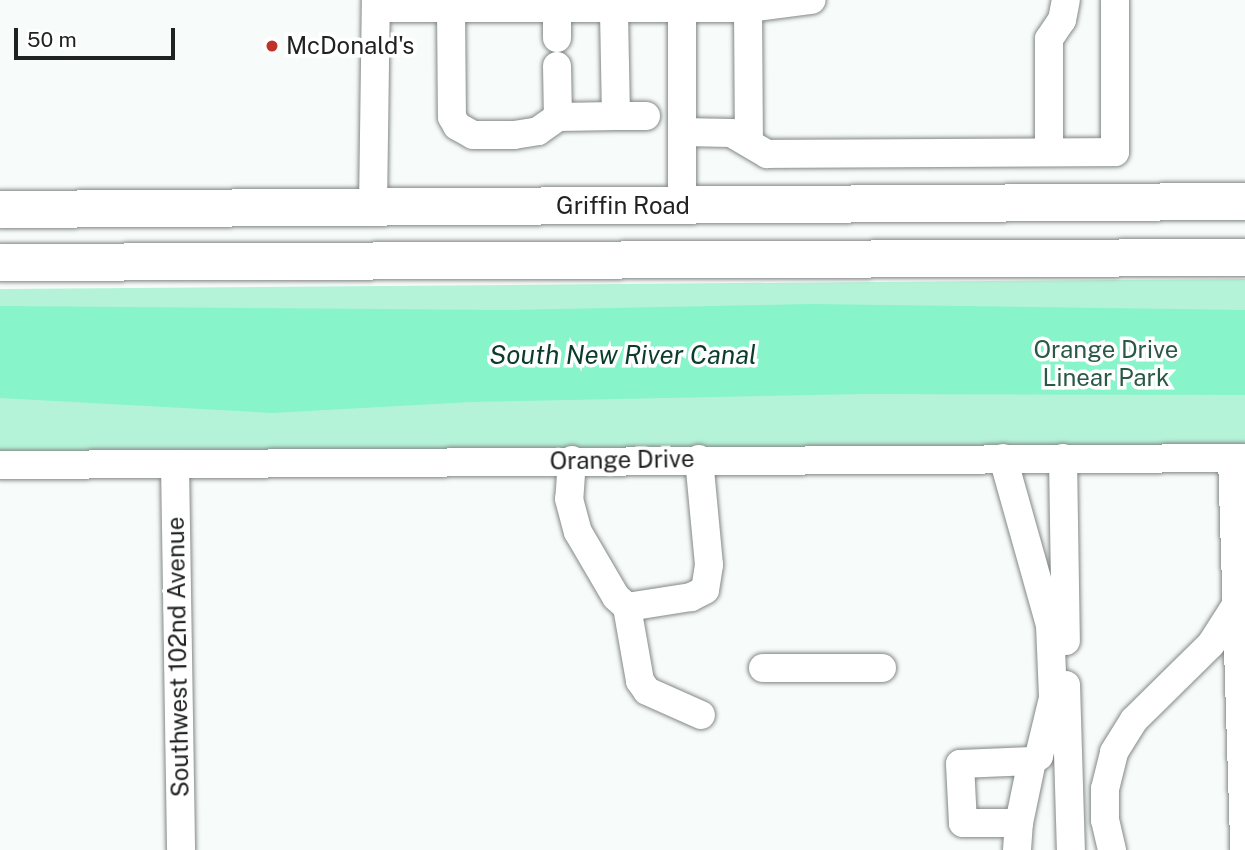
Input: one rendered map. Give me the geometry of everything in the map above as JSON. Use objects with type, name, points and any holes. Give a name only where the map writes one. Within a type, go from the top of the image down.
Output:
[{"type":"main road","name":"Griffin Road","points":[[0,209],[1245,201]]},
{"type":"main road","points":[[482,260],[510,228],[554,206]]},
{"type":"main road","points":[[263,260],[355,234],[368,222],[373,207]]},
{"type":"main road","points":[[0,262],[1245,257]]},
{"type":"street","points":[[373,207],[376,4],[451,8],[748,8],[811,0]]},
{"type":"street","points":[[1049,151],[1049,39],[1062,20],[1066,0]]},
{"type":"street","points":[[682,132],[720,131],[749,142],[767,154],[1115,152],[1115,0]]},
{"type":"street","points":[[451,8],[452,117],[457,126],[473,135],[526,135],[558,117],[646,116]]},
{"type":"street","points":[[557,8],[557,38]]},
{"type":"street","points":[[614,8],[615,116]]},
{"type":"street","points":[[681,206],[682,8]]},
{"type":"street","points":[[748,8],[749,142]]},
{"type":"street","points":[[557,66],[558,117]]},
{"type":"street","points":[[1003,458],[1050,625],[1053,698],[1039,756],[1032,761],[960,764],[962,823],[1018,836],[1032,761]]},
{"type":"street","points":[[1063,458],[1071,850]]},
{"type":"street","points":[[1238,458],[1238,602],[1244,850]]},
{"type":"street","name":"Orange Drive","points":[[0,465],[1238,458]]},
{"type":"street","points":[[627,607],[691,597],[705,590],[709,565],[699,459]]},
{"type":"street","points":[[572,460],[569,499],[578,532],[616,597],[627,607],[640,681],[647,691],[701,715]]},
{"type":"street","name":"Southwest 102nd Avenue","points":[[175,464],[181,850]]},
{"type":"street","points":[[1112,850],[1105,820],[1105,789],[1114,752],[1134,720],[1211,644],[1238,602]]},
{"type":"street","points":[[763,668],[882,668]]},
{"type":"green space","name":"Orange Drive Linear Park","points":[[1245,279],[1245,448],[0,454],[0,289]]},
{"type":"water","name":"South New River Canal","points":[[812,304],[1245,310],[1245,395],[865,394],[471,402],[272,413],[0,398],[0,306],[502,310]]},
{"type":"place","name":"McDonald's","points":[[272,46]]}]
